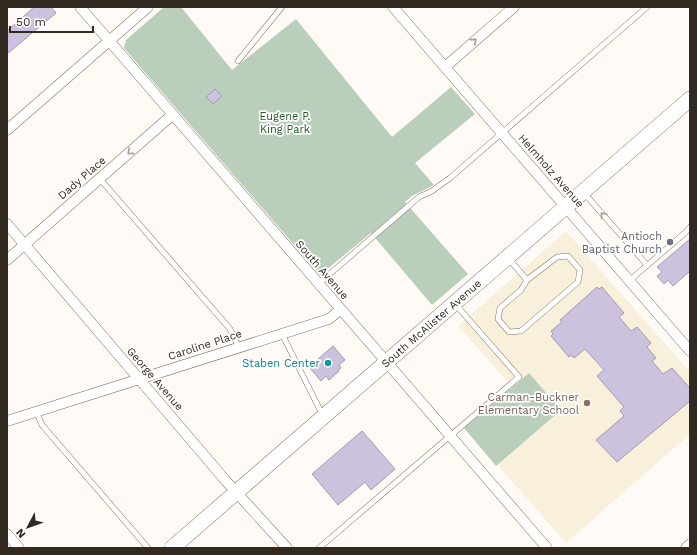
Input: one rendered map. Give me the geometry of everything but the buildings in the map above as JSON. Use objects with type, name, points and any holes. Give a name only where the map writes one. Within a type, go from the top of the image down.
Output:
[{"type":"street","name":"South Avenue","points":[[80,7],[172,116],[547,548]]},
{"type":"street","points":[[7,130],[148,7]]},
{"type":"street","name":"Helmholz Avenue","points":[[393,7],[690,351]]},
{"type":"street","points":[[445,67],[514,7]]},
{"type":"street","name":"South McAlister Avenue","points":[[172,548],[582,191],[690,99]]},
{"type":"street","name":"Dady Place","points":[[7,260],[172,116]]},
{"type":"street","name":"George Avenue","points":[[7,224],[284,547]]},
{"type":"street","name":"Caroline Place","points":[[7,420],[139,379],[238,346],[329,319],[340,310]]},
{"type":"street","points":[[7,534],[19,548]]},
{"type":"street","points":[[686,548],[690,544]]},
{"type":"lane","points":[[238,60],[282,7]]},
{"type":"lane","points":[[318,284],[419,197],[432,191],[450,178],[647,7]]},
{"type":"lane","points":[[100,179],[230,329],[238,346]]},
{"type":"lane","points":[[582,191],[647,265]]},
{"type":"lane","points":[[629,281],[690,227]]},
{"type":"lane","points":[[568,256],[580,270],[578,282],[521,331],[509,332],[498,319],[500,308],[521,290],[528,280],[557,257],[568,256]]},
{"type":"lane","points":[[507,257],[528,280]]},
{"type":"lane","points":[[319,548],[519,377],[454,302]]},
{"type":"lane","points":[[282,333],[323,416]]},
{"type":"lane","points":[[36,411],[42,425],[148,548]]},
{"type":"shaded area","name":"Carman-Buckner Elementary School","points":[[566,231],[690,372],[690,434],[566,543],[461,423],[508,382],[458,326]]},
{"type":"green space","name":"Eugene P. King Park","points":[[164,7],[181,7],[232,70],[296,19],[392,137],[451,87],[475,114],[415,163],[434,185],[412,196],[405,202],[468,274],[432,305],[371,233],[320,275],[124,48],[126,40]]},
{"type":"green space","points":[[529,373],[561,410],[496,466],[464,428]]},
{"type":"place","name":"Antioch Baptist Church","points":[[670,242]]},
{"type":"place","name":"Staben Center","points":[[328,363]]},
{"type":"place","name":"Carman-Buckner Elementary School","points":[[587,403]]}]
